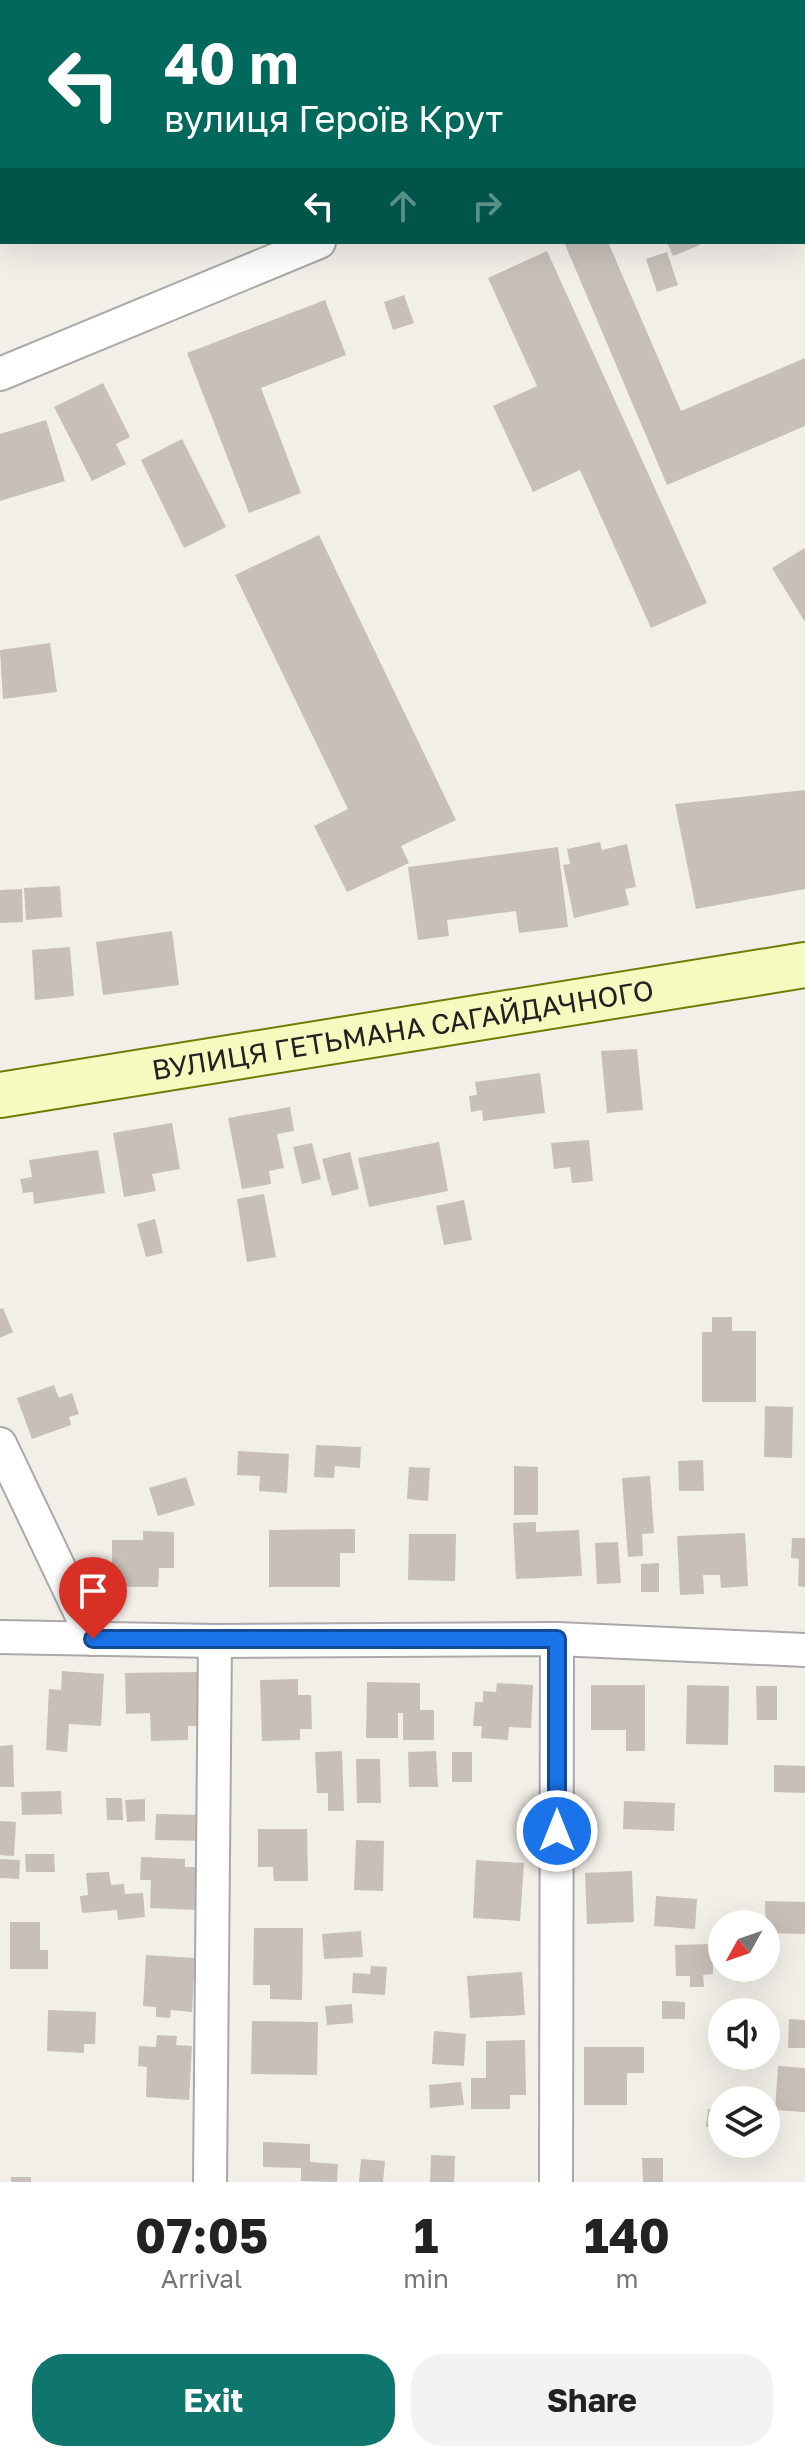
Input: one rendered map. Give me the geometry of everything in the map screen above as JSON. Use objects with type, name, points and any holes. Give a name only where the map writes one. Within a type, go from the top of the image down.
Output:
[{"type":"main road","name":"ВУЛИЦЯ ГЕТЬМАНА САГАЙДАЧНОГО","points":[[0,1095],[805,965]]},
{"type":"street","points":[[0,374],[283,249],[309,244]]},
{"type":"street","points":[[0,1444],[93,1639]]},
{"type":"street","points":[[0,1637],[215,1641],[557,1639],[805,1650]]},
{"type":"street","points":[[556,2182],[557,1639]]},
{"type":"street","points":[[210,2182],[215,1641]]},
{"type":"building","points":[[565,244],[609,244],[681,411],[805,358],[805,426],[667,485]]},
{"type":"building","points":[[668,244],[700,244],[700,245],[673,256]]},
{"type":"building","points":[[547,251],[707,603],[651,628],[580,470],[533,492],[493,406],[537,386],[488,278]]},
{"type":"building","points":[[667,252],[678,285],[657,292],[646,259]]},
{"type":"building","points":[[404,295],[414,323],[393,330],[384,302]]},
{"type":"building","points":[[325,300],[346,355],[261,388],[301,493],[249,513],[187,353]]},
{"type":"building","points":[[103,383],[130,437],[116,444],[126,464],[92,481],[54,407]]},
{"type":"building","points":[[46,420],[65,481],[0,501],[0,434]]},
{"type":"building","points":[[182,439],[226,527],[184,548],[141,460]]},
{"type":"building","points":[[319,535],[456,820],[401,846],[409,863],[347,892],[314,826],[348,809],[235,575]]},
{"type":"building","points":[[805,548],[805,622],[772,568]]},
{"type":"building","points":[[50,643],[57,692],[3,699],[0,650]]},
{"type":"building","points":[[805,790],[805,889],[696,909],[675,804]]},
{"type":"building","points":[[600,842],[602,850],[627,844],[636,887],[625,889],[629,905],[574,918],[563,865],[570,864],[567,849]]},
{"type":"building","points":[[558,847],[568,927],[519,933],[516,911],[447,920],[449,936],[418,940],[408,867]]},
{"type":"building","points":[[60,886],[62,917],[26,920],[24,888]]},
{"type":"building","points":[[22,889],[23,922],[0,923],[0,890]]},
{"type":"building","points":[[172,931],[179,985],[103,995],[96,942]]},
{"type":"building","points":[[70,947],[74,996],[35,1000],[32,950]]},
{"type":"building","points":[[637,1049],[643,1110],[607,1113],[601,1051]]},
{"type":"building","points":[[540,1073],[545,1113],[483,1121],[482,1110],[471,1112],[469,1096],[477,1095],[475,1082]]},
{"type":"building","points":[[290,1107],[294,1131],[277,1134],[284,1168],[269,1171],[271,1184],[242,1189],[228,1118]]},
{"type":"building","points":[[172,1123],[180,1169],[152,1174],[156,1191],[124,1197],[113,1133]]},
{"type":"building","points":[[589,1140],[593,1181],[572,1183],[570,1167],[554,1169],[551,1143]]},
{"type":"building","points":[[439,1142],[448,1191],[369,1207],[358,1158]]},
{"type":"building","points":[[312,1143],[321,1179],[302,1184],[293,1147]]},
{"type":"building","points":[[98,1150],[105,1193],[34,1204],[33,1192],[23,1193],[20,1179],[32,1177],[29,1160]]},
{"type":"building","points":[[350,1152],[359,1189],[332,1196],[322,1159]]},
{"type":"building","points":[[264,1194],[276,1257],[247,1262],[237,1199]]},
{"type":"building","points":[[464,1200],[472,1240],[444,1245],[436,1206]]},
{"type":"building","points":[[155,1219],[163,1253],[146,1257],[137,1224]]},
{"type":"building","points":[[3,1308],[13,1332],[0,1338],[0,1309]]},
{"type":"building","points":[[712,1317],[732,1317],[732,1331],[756,1331],[756,1402],[702,1402],[702,1332],[712,1332]]},
{"type":"building","points":[[54,1385],[59,1398],[72,1393],[79,1414],[69,1417],[71,1425],[32,1439],[17,1398]]},
{"type":"building","points":[[765,1406],[793,1407],[792,1458],[764,1457]]},
{"type":"building","points":[[316,1445],[361,1447],[360,1468],[335,1466],[334,1478],[314,1477]]},
{"type":"building","points":[[238,1451],[289,1454],[287,1493],[259,1491],[260,1476],[237,1475]]},
{"type":"building","points":[[703,1460],[704,1491],[679,1491],[678,1461]]},
{"type":"building","points":[[514,1466],[538,1467],[538,1515],[514,1515]]},
{"type":"building","points":[[409,1467],[430,1468],[428,1501],[407,1499]]},
{"type":"building","points":[[650,1476],[654,1533],[642,1534],[643,1556],[628,1557],[622,1478]]},
{"type":"building","points":[[186,1477],[195,1505],[158,1516],[149,1488]]},
{"type":"building","points":[[536,1522],[536,1532],[579,1530],[582,1576],[516,1579],[513,1523]]},
{"type":"building","points":[[355,1529],[355,1553],[340,1553],[340,1587],[269,1587],[269,1530]]},
{"type":"building","points":[[143,1531],[174,1532],[174,1568],[159,1568],[158,1587],[112,1587],[112,1540],[143,1540]]},
{"type":"building","points":[[745,1533],[748,1586],[721,1588],[720,1575],[703,1575],[704,1594],[680,1595],[677,1536]]},
{"type":"building","points":[[409,1534],[456,1534],[455,1581],[408,1580]]},
{"type":"building","points":[[792,1538],[805,1538],[805,1587],[798,1586],[799,1559],[791,1558]]},
{"type":"building","points":[[618,1542],[621,1583],[597,1584],[595,1543]]},
{"type":"building","points":[[659,1563],[659,1592],[641,1592],[641,1564]]},
{"type":"building","points":[[62,1671],[104,1674],[101,1726],[69,1724],[67,1752],[46,1750],[49,1689],[61,1690]]},
{"type":"building","points":[[199,1672],[200,1726],[188,1726],[188,1740],[151,1741],[150,1713],[126,1714],[125,1673]]},
{"type":"building","points":[[298,1679],[298,1695],[311,1695],[312,1729],[300,1729],[300,1740],[262,1741],[260,1680]]},
{"type":"building","points":[[367,1682],[420,1683],[420,1710],[434,1710],[434,1740],[403,1740],[403,1713],[398,1713],[398,1738],[366,1738]]},
{"type":"building","points":[[497,1683],[533,1685],[531,1728],[509,1727],[508,1740],[481,1738],[482,1726],[473,1726],[475,1702],[483,1702],[483,1691],[496,1692]]},
{"type":"building","points":[[591,1685],[645,1685],[645,1751],[626,1751],[626,1730],[591,1730]]},
{"type":"building","points":[[687,1685],[729,1686],[728,1745],[686,1744]]},
{"type":"building","points":[[756,1686],[777,1686],[777,1720],[757,1720]]},
{"type":"building","points":[[13,1745],[14,1787],[0,1787],[0,1746]]},
{"type":"building","points":[[342,1751],[344,1811],[328,1811],[328,1793],[317,1793],[315,1752]]},
{"type":"building","points":[[436,1751],[438,1787],[409,1787],[408,1752]]},
{"type":"building","points":[[452,1752],[472,1752],[472,1782],[452,1782]]},
{"type":"building","points":[[356,1759],[380,1759],[381,1803],[357,1803]]},
{"type":"building","points":[[774,1765],[805,1766],[805,1793],[774,1792]]},
{"type":"building","points":[[61,1791],[62,1814],[22,1815],[21,1792]]},
{"type":"building","points":[[106,1798],[122,1798],[123,1820],[107,1820]]},
{"type":"building","points":[[145,1799],[145,1821],[127,1822],[125,1800]]},
{"type":"building","points":[[624,1801],[675,1803],[674,1831],[623,1829]]},
{"type":"building","points":[[156,1814],[204,1815],[204,1841],[155,1840]]},
{"type":"building","points":[[0,1821],[16,1822],[14,1856],[0,1855]]},
{"type":"building","points":[[258,1829],[307,1829],[308,1881],[274,1881],[273,1867],[258,1867]]},
{"type":"building","points":[[356,1840],[384,1841],[383,1891],[354,1890]]},
{"type":"building","points":[[25,1854],[54,1854],[55,1872],[26,1872]]},
{"type":"building","points":[[141,1857],[185,1859],[185,1867],[198,1867],[197,1910],[150,1908],[151,1880],[140,1880]]},
{"type":"building","points":[[0,1859],[20,1860],[19,1879],[0,1878]]},
{"type":"building","points":[[476,1860],[524,1863],[520,1921],[473,1918]]},
{"type":"building","points":[[632,1871],[634,1922],[587,1924],[585,1873]]},
{"type":"building","points":[[109,1872],[111,1885],[124,1884],[125,1894],[143,1893],[145,1917],[118,1920],[117,1910],[82,1913],[80,1896],[88,1895],[86,1873]]},
{"type":"building","points":[[656,1896],[697,1899],[695,1929],[654,1926]]},
{"type":"building","points":[[765,1901],[805,1902],[805,1934],[780,1933],[780,1910],[765,1910]]},
{"type":"building","points":[[10,1922],[40,1922],[40,1950],[48,1950],[48,1969],[10,1969]]},
{"type":"building","points":[[254,1928],[303,1928],[302,2000],[270,1999],[270,1985],[253,1985]]},
{"type":"building","points":[[361,1931],[363,1957],[324,1959],[322,1934]]},
{"type":"building","points":[[708,1944],[708,1974],[703,1975],[704,1987],[690,1987],[690,1976],[676,1976],[675,1945]]},
{"type":"building","points":[[146,1955],[195,1958],[192,2012],[171,2010],[170,2018],[156,2017],[156,2007],[143,2006]]},
{"type":"building","points":[[371,1966],[387,1967],[385,1995],[352,1993],[353,1973],[370,1974]]},
{"type":"building","points":[[522,1972],[525,2015],[470,2018],[467,1976]]},
{"type":"building","points":[[662,2001],[685,2002],[685,2019],[662,2019]]},
{"type":"building","points":[[352,2004],[353,2023],[327,2025],[325,2006]]},
{"type":"building","points":[[48,2010],[96,2012],[95,2044],[84,2044],[84,2053],[47,2051]]},
{"type":"building","points":[[789,2019],[805,2020],[805,2048],[788,2048]]},
{"type":"building","points":[[252,2021],[318,2022],[317,2075],[251,2074]]},
{"type":"building","points":[[434,2031],[466,2034],[464,2066],[432,2064]]},
{"type":"building","points":[[157,2035],[177,2036],[176,2045],[192,2046],[189,2100],[146,2097],[147,2067],[138,2066],[139,2046],[156,2047]]},
{"type":"building","points":[[525,2040],[526,2095],[510,2095],[510,2109],[471,2109],[471,2078],[486,2078],[486,2041]]},
{"type":"building","points":[[584,2047],[644,2047],[644,2073],[627,2073],[627,2105],[584,2105]]},
{"type":"building","points":[[780,2066],[805,2068],[805,2112],[780,2110],[780,2086],[777,2086]]},
{"type":"building","points":[[461,2082],[464,2105],[430,2108],[429,2085]]},
{"type":"building","points":[[263,2142],[310,2144],[310,2162],[338,2164],[337,2182],[301,2181],[301,2168],[263,2167]]},
{"type":"building","points":[[431,2155],[455,2156],[454,2182],[430,2182]]},
{"type":"building","points":[[642,2158],[663,2158],[663,2182],[643,2182]]},
{"type":"building","points":[[361,2159],[385,2161],[383,2182],[359,2182]]},
{"type":"building","points":[[11,2177],[31,2177],[31,2182],[11,2182]]},
{"type":"route","points":[[93,1639],[557,1639],[557,1831]]}]
